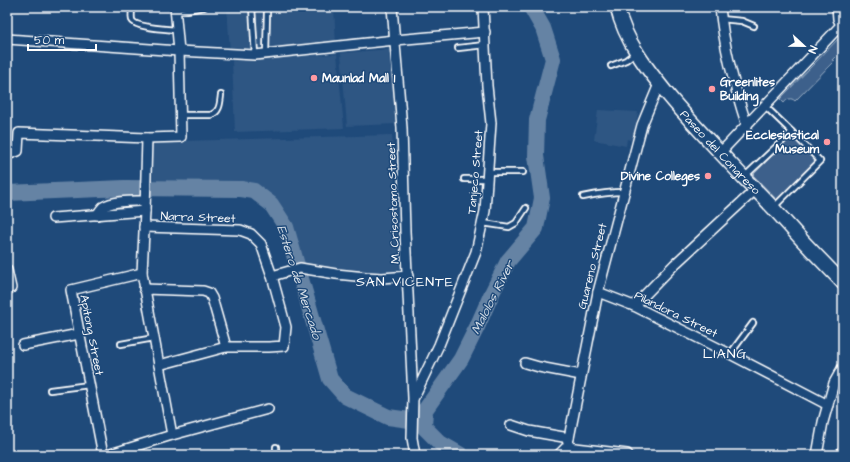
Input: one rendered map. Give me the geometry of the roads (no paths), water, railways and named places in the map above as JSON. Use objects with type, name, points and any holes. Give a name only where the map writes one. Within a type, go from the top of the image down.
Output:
[{"type":"main road","name":"Paseo del Congreso","points":[[618,9],[619,17],[636,52],[681,111],[843,283]]},
{"type":"street","name":"M. Crisostomo Street","points":[[392,7],[402,128],[413,398]]},
{"type":"street","name":"Tanjeco Street","points":[[413,398],[440,345],[476,252],[483,224],[488,176],[491,122],[487,86],[483,7]]},
{"type":"street","points":[[720,7],[729,66],[747,126]]},
{"type":"street","points":[[720,154],[842,25],[838,19],[837,7]]},
{"type":"street","points":[[7,156],[18,151],[19,133],[148,138],[181,136],[179,51],[175,10]]},
{"type":"street","points":[[7,39],[255,55],[485,32]]},
{"type":"street","name":"Guareno Street","points":[[565,447],[598,292],[642,125],[659,84]]},
{"type":"street","points":[[148,138],[142,273],[172,435]]},
{"type":"street","points":[[634,306],[675,264],[755,190]]},
{"type":"street","points":[[97,215],[102,207],[109,204],[145,197]]},
{"type":"street","points":[[53,218],[145,211]]},
{"type":"street","name":"Narra Street","points":[[144,227],[240,230],[251,234],[261,244],[286,326],[284,346],[269,348],[226,348]]},
{"type":"street","points":[[272,276],[300,268],[366,277],[382,278],[408,276]]},
{"type":"street","points":[[7,270],[11,288]]},
{"type":"street","name":"Apitong Street","points":[[103,455],[71,290],[142,273]]},
{"type":"street","points":[[144,289],[203,291],[209,293],[212,298],[226,348],[159,365]]},
{"type":"street","name":"Pilandora Street","points":[[598,292],[634,306],[828,405]]},
{"type":"street","points":[[23,345],[79,334]]},
{"type":"street","points":[[525,363],[581,375]]},
{"type":"street","points":[[817,455],[834,383],[843,367]]},
{"type":"street","points":[[413,398],[412,438],[415,455]]},
{"type":"street","points":[[107,455],[172,435],[268,409]]},
{"type":"street","points":[[511,425],[529,431],[565,447],[627,455]]},
{"type":"lane","points":[[132,7],[132,20],[134,23],[140,26],[177,30]]},
{"type":"lane","points":[[175,10],[204,7]]},
{"type":"lane","points":[[252,7],[255,55]]},
{"type":"lane","points":[[266,7],[266,54]]},
{"type":"lane","points":[[618,9],[634,7]]},
{"type":"lane","points":[[721,19],[742,21],[754,26]]},
{"type":"lane","points":[[458,48],[485,45]]},
{"type":"lane","points":[[611,66],[626,60],[636,52]]},
{"type":"lane","points":[[180,115],[216,114],[219,109],[221,94]]},
{"type":"lane","points":[[765,105],[820,161],[773,208]]},
{"type":"lane","points":[[744,178],[792,132]]},
{"type":"lane","points":[[464,179],[524,172]]},
{"type":"lane","points":[[582,197],[624,192]]},
{"type":"lane","points":[[483,224],[509,227],[516,223],[526,208]]},
{"type":"lane","points":[[730,354],[753,323]]},
{"type":"lane","points":[[121,344],[154,338]]},
{"type":"lane","points":[[50,390],[89,385]]},
{"type":"lane","points":[[276,447],[276,455]]},
{"type":"lane","points":[[836,455],[843,448]]},
{"type":"waterway","name":"Malolos River","points":[[461,455],[440,443],[424,427],[425,410],[461,359],[508,261],[536,228],[542,198],[536,156],[537,120],[553,59],[543,28],[531,7]]},
{"type":"waterway","name":"Estero de Mercado","points":[[7,193],[124,188],[241,189],[254,191],[271,204],[286,227],[330,379],[345,396],[388,417],[424,422]]},
{"type":"place","name":"Maunlad Mall 1","points":[[314,78]]},
{"type":"place","name":"Greenlites Building","points":[[712,89]]},
{"type":"place","name":"Ecclesiastical Museum","points":[[827,142]]},
{"type":"place","name":"Divine Colleges","points":[[708,176]]},
{"type":"district","name":"SAN VICENTE","points":[[405,281]]},
{"type":"district","name":"LIANG","points":[[725,353]]}]
